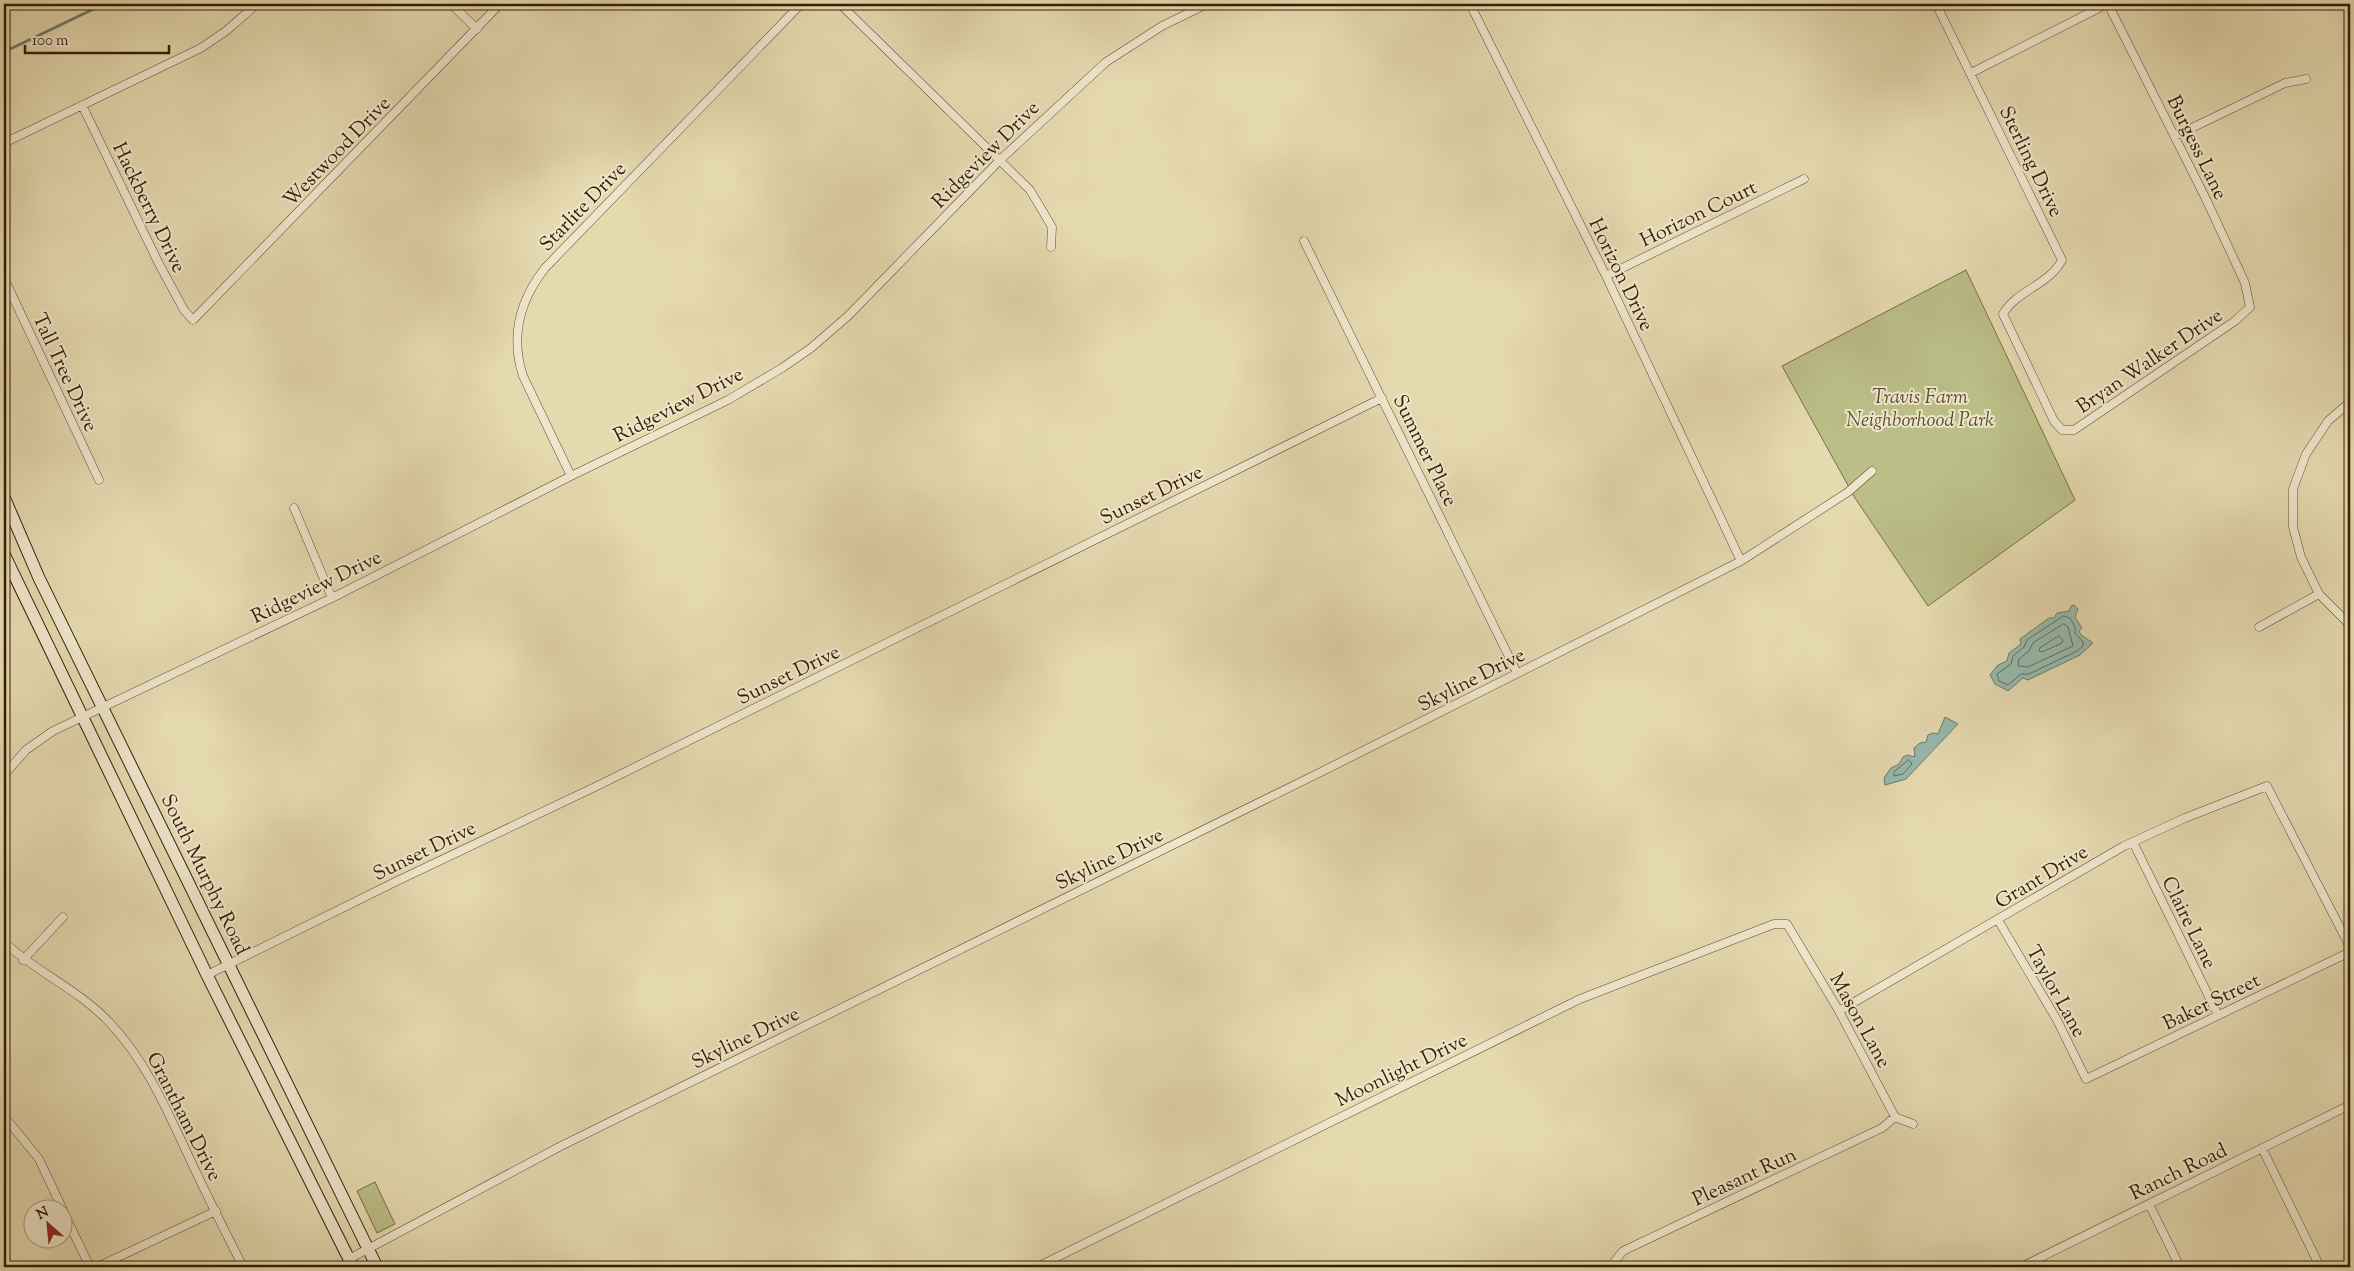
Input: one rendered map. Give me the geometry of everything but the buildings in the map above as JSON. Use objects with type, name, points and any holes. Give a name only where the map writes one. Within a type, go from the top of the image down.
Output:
[{"type":"main road","name":"South Murphy Road","points":[[4,497],[39,578],[377,1267]]},
{"type":"main road","points":[[4,554],[207,975],[351,1263]]},
{"type":"street","points":[[4,144],[201,48],[226,32],[257,4]]},
{"type":"street","points":[[450,4],[477,29]]},
{"type":"street","name":"Westwood Drive","points":[[193,320],[500,4]]},
{"type":"street","name":"Starlite Drive","points":[[571,476],[518,362],[516,336],[519,320],[532,285],[545,268],[801,4]]},
{"type":"street","points":[[840,4],[1030,190],[1048,217],[1052,227],[1051,246]]},
{"type":"street","name":"Ridgeview Drive","points":[[4,775],[31,747],[53,731],[332,598],[571,476],[728,400],[782,368],[811,348],[848,316],[1000,160],[1106,62],[1154,31],[1207,4]]},
{"type":"street","name":"Horizon Drive","points":[[1470,4],[1606,276],[1741,561]]},
{"type":"street","name":"Sterling Drive","points":[[1936,4],[2062,260],[2056,271],[2010,302],[2003,314],[2054,421],[2062,430]]},
{"type":"street","points":[[1971,73],[2107,4]]},
{"type":"street","name":"Burgess Lane","points":[[2107,4],[2174,136],[2245,283],[2250,308]]},
{"type":"street","points":[[2174,136],[2284,83],[2306,79]]},
{"type":"street","name":"Hackberry Drive","points":[[82,105],[158,262],[184,310],[193,320]]},
{"type":"street","name":"Horizon Court","points":[[1606,276],[1804,179]]},
{"type":"street","name":"Summer Place","points":[[1304,241],[1517,673]]},
{"type":"street","name":"Tall Tree Drive","points":[[4,278],[6,288],[99,480]]},
{"type":"street","name":"Bryan Walker Drive","points":[[2062,430],[2074,430],[2236,321],[2250,308]]},
{"type":"street","name":"Sunset Drive","points":[[207,975],[395,882],[597,786],[1382,398]]},
{"type":"street","points":[[2350,402],[2328,421],[2306,454],[2293,489],[2293,527],[2301,557],[2319,594],[2350,625]]},
{"type":"street","name":"Skyline Drive","points":[[351,1263],[368,1250],[560,1146],[1741,561],[1848,492],[1872,471]]},
{"type":"street","points":[[294,508],[332,598]]},
{"type":"street","points":[[2259,627],[2319,594]]},
{"type":"street","name":"Grant Drive","points":[[1839,1012],[2133,842],[2185,818],[2267,786],[2350,947]]},
{"type":"street","name":"Claire Lane","points":[[2133,842],[2218,1016]]},
{"type":"street","points":[[22,960],[63,917]]},
{"type":"street","name":"Taylor Lane","points":[[1998,920],[2057,1020],[2086,1079]]},
{"type":"street","name":"Moonlight Drive","points":[[1037,1267],[1580,999],[1774,924],[1788,924]]},
{"type":"street","name":"Mason Lane","points":[[1788,924],[1839,1012],[1895,1117]]},
{"type":"street","name":"Grantham Drive","points":[[4,942],[22,960],[88,1004],[108,1021],[126,1042],[143,1066],[160,1096],[243,1267]]},
{"type":"street","name":"Baker Street","points":[[2086,1079],[2350,952]]},
{"type":"street","name":"Ranch Road","points":[[2021,1267],[2035,1264],[2149,1204],[2350,1105]]},
{"type":"street","points":[[4,1116],[39,1160],[57,1198]]},
{"type":"street","points":[[1895,1117],[1913,1124]]},
{"type":"street","name":"Pleasant Run","points":[[1610,1267],[1623,1251],[1882,1128],[1895,1117]]},
{"type":"street","points":[[2262,1148],[2320,1267]]},
{"type":"street","points":[[2149,1204],[2180,1267]]},
{"type":"street","points":[[97,1267],[216,1211]]},
{"type":"street","points":[[72,1230],[90,1267]]},
{"type":"green space","name":"Travis Farm Neighborhood Park","points":[[1966,270],[2075,500],[1928,606],[1855,498],[1782,366]]},
{"type":"green space","points":[[375,1182],[395,1224],[377,1233],[357,1191]]},
{"type":"water","points":[[2074,605],[2078,609],[2075,617],[2082,628],[2079,631],[2081,635],[2093,643],[2080,655],[2028,680],[2023,678],[2008,691],[1995,684],[1990,675],[1998,665],[2007,661],[2009,653],[2021,644],[2020,639],[2049,618],[2054,618],[2057,613],[2069,611],[2071,606]]},
{"type":"water","points":[[1945,717],[1958,724],[1906,779],[1885,785],[1884,778],[1891,768],[1899,764],[1903,757],[1907,755],[1915,757],[1914,748],[1920,743],[1926,742],[1928,735],[1938,734]]},
{"type":"waterway","points":[[4,52],[104,4]]}]
